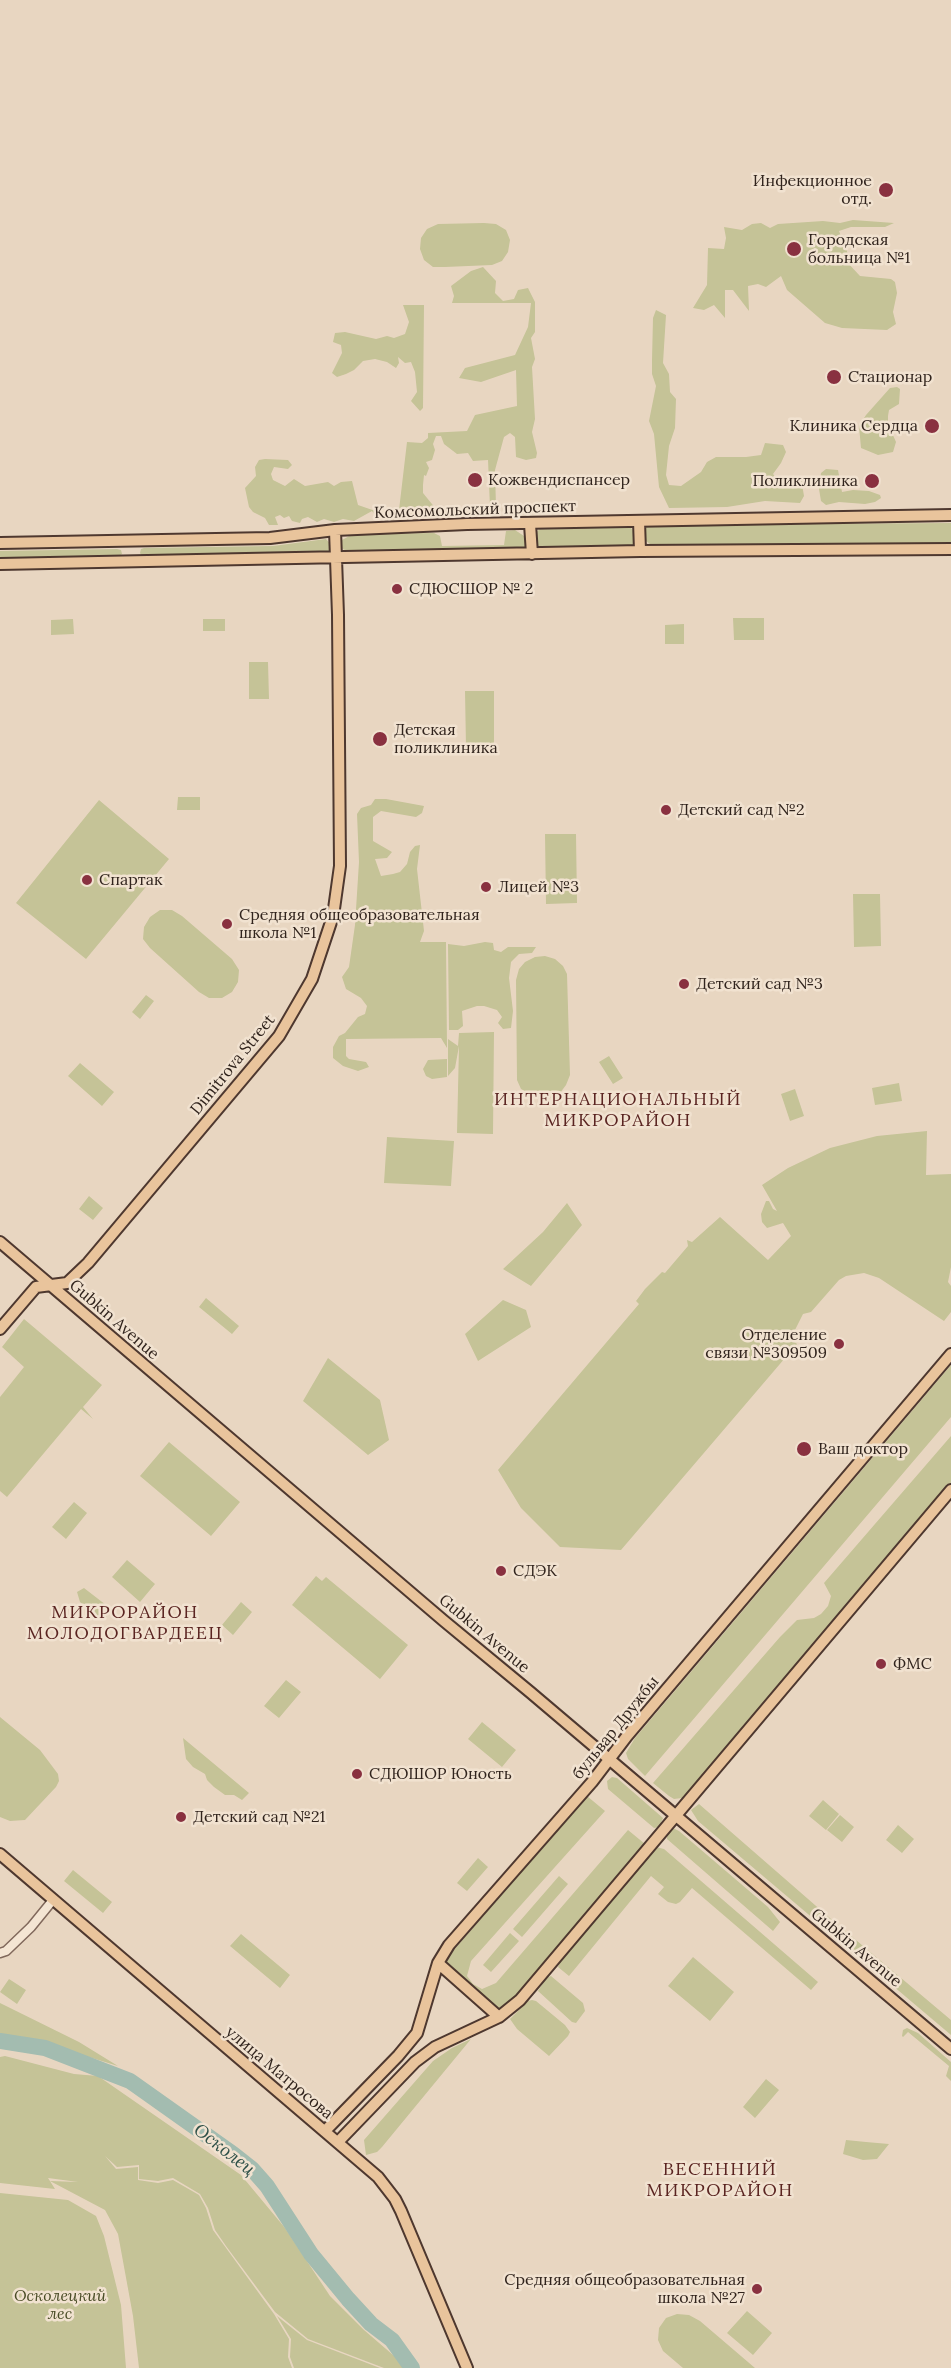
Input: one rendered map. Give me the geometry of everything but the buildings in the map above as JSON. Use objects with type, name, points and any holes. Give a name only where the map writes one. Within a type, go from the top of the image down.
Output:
[{"type":"main road","name":"Комсомольский проспект","points":[[0,543],[270,538],[335,530],[639,520],[951,515]]},
{"type":"main road","points":[[639,520],[640,551]]},
{"type":"main road","points":[[530,524],[532,554]]},
{"type":"main road","name":"Dimitrova Street","points":[[0,1329],[36,1287],[67,1283],[88,1263],[279,1036],[312,980],[333,916],[340,866],[335,530]]},
{"type":"main road","points":[[129,541],[129,563]]},
{"type":"main road","points":[[0,564],[640,551],[951,549]]},
{"type":"main road","name":"Gubkin Avenue","points":[[0,1242],[951,2049]]},
{"type":"main road","name":"бульвар Дружбы","points":[[325,2131],[398,2056],[417,2032],[438,1963],[449,1945],[591,1782],[951,1354]]},
{"type":"main road","points":[[338,2142],[415,2062],[435,2047],[498,2017],[520,2000],[951,1490]]},
{"type":"main road","name":"улица Матросова","points":[[0,1854],[378,2177],[395,2199],[467,2368]]},
{"type":"main road","points":[[438,1963],[498,2017]]},
{"type":"street","points":[[0,1953],[6,1951],[31,1927],[53,1900]]},
{"type":"green space","points":[[853,220],[894,223],[885,227],[851,227],[839,231],[848,254],[847,262],[860,276],[891,279],[895,282],[897,293],[893,312],[896,324],[887,330],[842,328],[825,323],[787,290],[781,276],[766,287],[758,284],[748,286],[749,311],[733,290],[725,290],[725,318],[714,305],[704,310],[693,308],[707,285],[708,248],[724,249],[726,238],[724,227],[742,230],[752,224],[761,223],[770,228],[778,224],[823,221],[840,223]]},
{"type":"green space","points":[[438,224],[496,224],[506,230],[510,240],[508,252],[502,261],[492,265],[433,267],[424,260],[420,249],[421,238],[427,229]]},
{"type":"green space","points":[[483,267],[496,281],[495,293],[503,301],[514,299],[518,290],[528,288],[535,302],[535,332],[531,338],[535,359],[532,367],[535,419],[532,432],[537,453],[536,458],[526,460],[516,457],[515,437],[510,433],[504,437],[495,470],[496,507],[490,507],[488,460],[473,461],[468,453],[457,454],[444,444],[441,436],[436,436],[432,460],[426,462],[429,468],[426,476],[424,475],[423,485],[423,493],[436,509],[432,518],[413,517],[394,520],[387,515],[378,519],[372,511],[354,521],[343,519],[334,522],[324,519],[317,522],[308,517],[302,519],[300,523],[292,521],[289,516],[284,518],[280,515],[275,517],[278,525],[269,525],[265,518],[253,512],[249,507],[245,488],[256,476],[255,467],[259,460],[265,459],[288,460],[292,465],[288,469],[274,467],[271,474],[273,480],[285,486],[294,479],[305,486],[328,482],[334,486],[341,482],[352,481],[358,505],[384,514],[399,510],[407,442],[422,443],[428,438],[428,433],[467,431],[475,415],[517,406],[516,370],[481,382],[459,378],[465,368],[515,355],[528,327],[531,303],[452,303],[454,296],[451,286],[471,271]]},
{"type":"green space","points":[[403,305],[424,305],[423,408],[420,411],[411,401],[417,392],[415,372],[411,362],[405,363],[398,357],[399,363],[396,368],[387,362],[375,359],[363,361],[354,370],[337,377],[332,373],[342,353],[341,345],[333,342],[335,333],[345,332],[376,339],[387,336],[394,338],[405,334],[409,322]]},
{"type":"green space","points":[[656,310],[666,315],[663,363],[669,374],[670,392],[676,399],[675,428],[669,446],[666,475],[669,485],[681,486],[701,472],[707,462],[716,457],[761,455],[765,443],[783,445],[786,452],[773,474],[777,479],[801,478],[804,496],[800,503],[765,501],[727,507],[669,508],[659,487],[654,434],[649,421],[656,386],[652,374],[652,360],[653,318]]},
{"type":"green space","points":[[890,388],[900,389],[899,404],[889,410],[888,416],[888,424],[896,442],[893,452],[878,455],[861,448],[859,426]]},
{"type":"green space","points":[[826,469],[838,470],[842,492],[869,491],[880,495],[881,498],[865,504],[839,502],[826,505],[821,501],[819,489],[821,473]]},
{"type":"green space","points":[[951,523],[951,543],[949,544],[654,547],[646,541],[644,529],[647,525]]},
{"type":"green space","points":[[617,526],[631,528],[634,532],[633,546],[539,549],[535,546],[534,534],[540,529]]},
{"type":"green space","points":[[515,530],[524,536],[526,548],[349,552],[341,548],[342,540],[353,534],[434,533],[440,536],[442,546],[504,545],[506,531]]},
{"type":"green space","points":[[326,539],[332,546],[330,551],[324,553],[142,556],[140,553],[144,548],[273,546]]},
{"type":"green space","points":[[121,550],[122,554],[118,557],[0,558],[0,551]]},
{"type":"green space","points":[[733,618],[764,618],[764,640],[734,640]]},
{"type":"green space","points":[[73,619],[74,634],[51,635],[51,620]]},
{"type":"green space","points":[[203,619],[225,619],[225,631],[203,631]]},
{"type":"green space","points":[[684,624],[684,644],[665,644],[665,625]]},
{"type":"green space","points":[[249,662],[268,662],[269,699],[249,699]]},
{"type":"green space","points":[[465,691],[494,691],[494,747],[466,747]]},
{"type":"green space","points":[[178,797],[200,797],[200,810],[177,810]]},
{"type":"green space","points":[[375,799],[424,806],[422,813],[416,817],[381,811],[373,817],[373,841],[392,852],[387,858],[375,859],[381,876],[400,872],[407,864],[410,852],[415,846],[420,845],[417,869],[424,931],[420,942],[446,942],[447,1048],[441,1038],[346,1039],[346,1056],[349,1059],[366,1062],[369,1067],[358,1071],[343,1066],[333,1058],[333,1047],[339,1036],[345,1033],[358,1017],[365,1014],[367,1006],[361,998],[346,989],[342,977],[349,967],[355,925],[359,862],[357,814],[361,808],[371,805]]},
{"type":"green space","points":[[99,800],[169,859],[86,959],[16,903]]},
{"type":"green space","points":[[545,834],[576,834],[577,903],[546,904]]},
{"type":"green space","points":[[853,894],[880,894],[881,946],[854,947]]},
{"type":"green space","points":[[160,910],[172,910],[182,916],[232,959],[239,970],[238,982],[232,992],[222,998],[209,998],[199,992],[150,948],[143,939],[144,927],[150,917]]},
{"type":"green space","points":[[485,942],[493,943],[494,950],[501,952],[508,947],[536,947],[532,953],[519,954],[511,962],[509,978],[513,1011],[511,1028],[503,1029],[498,1023],[502,1017],[497,1010],[477,1006],[462,1011],[463,1026],[458,1030],[449,1030],[448,944],[464,946]]},
{"type":"green space","points":[[545,956],[555,959],[563,966],[567,974],[570,1075],[560,1093],[550,1098],[540,1099],[521,1089],[517,1080],[516,980],[519,969],[525,962],[535,957]]},
{"type":"green space","points":[[146,995],[154,1001],[140,1019],[132,1012]]},
{"type":"green space","points":[[494,1032],[493,1134],[457,1133],[459,1046],[455,1068],[448,1076],[448,1039],[458,1046],[459,1033]]},
{"type":"green space","points":[[609,1056],[623,1078],[613,1084],[599,1062]]},
{"type":"green space","points":[[447,1059],[447,1077],[432,1079],[426,1076],[423,1069],[428,1060]]},
{"type":"green space","points":[[80,1063],[114,1092],[102,1106],[68,1076]]},
{"type":"green space","points":[[899,1083],[902,1101],[875,1105],[872,1088]]},
{"type":"green space","points":[[795,1089],[804,1116],[790,1121],[781,1094]]},
{"type":"green space","points":[[927,1131],[926,1175],[951,1174],[951,1267],[948,1282],[951,1286],[951,1312],[944,1321],[879,1278],[864,1273],[846,1276],[839,1280],[811,1312],[803,1314],[791,1338],[797,1344],[621,1550],[560,1547],[521,1508],[498,1470],[639,1304],[636,1301],[645,1289],[662,1272],[665,1273],[688,1246],[687,1240],[692,1242],[720,1217],[768,1260],[791,1236],[783,1223],[767,1228],[762,1222],[761,1214],[766,1201],[769,1201],[773,1209],[777,1211],[762,1185],[788,1168],[830,1148],[877,1136]]},
{"type":"green space","points":[[387,1137],[454,1141],[451,1186],[384,1183]]},
{"type":"green space","points":[[89,1196],[103,1208],[93,1220],[79,1209]]},
{"type":"green space","points":[[567,1203],[582,1225],[531,1286],[503,1269],[543,1232]]},
{"type":"green space","points":[[206,1298],[239,1326],[232,1334],[199,1307]]},
{"type":"green space","points":[[503,1300],[526,1310],[531,1327],[478,1361],[465,1334]]},
{"type":"green space","points":[[24,1319],[102,1385],[83,1407],[93,1419],[81,1409],[7,1497],[0,1491],[0,1397],[24,1367],[2,1347]]},
{"type":"green space","points":[[328,1358],[380,1400],[389,1440],[368,1455],[303,1401]]},
{"type":"green space","points":[[951,1365],[951,1417],[645,1776],[628,1759],[626,1753],[635,1738]]},
{"type":"green space","points":[[951,1436],[951,1484],[688,1794],[674,1799],[653,1783],[780,1637],[797,1620],[814,1618],[828,1606],[831,1596],[824,1583]]},
{"type":"green space","points":[[169,1442],[240,1502],[211,1536],[140,1476]]},
{"type":"green space","points":[[74,1502],[87,1513],[66,1539],[52,1527]]},
{"type":"green space","points":[[127,1560],[155,1584],[140,1602],[112,1577]]},
{"type":"green space","points":[[316,1576],[322,1581],[326,1577],[408,1645],[380,1679],[292,1605]]},
{"type":"green space","points":[[84,1588],[106,1605],[109,1611],[106,1618],[98,1618],[80,1602],[77,1592]]},
{"type":"green space","points":[[241,1602],[252,1612],[233,1635],[222,1625]]},
{"type":"green space","points":[[286,1680],[301,1692],[279,1718],[264,1706]]},
{"type":"green space","points":[[0,1717],[40,1750],[58,1774],[59,1781],[56,1787],[25,1820],[10,1821],[0,1817]]},
{"type":"green space","points":[[482,1722],[516,1750],[502,1767],[468,1739]]},
{"type":"green space","points":[[183,1738],[249,1793],[242,1800],[234,1795],[225,1795],[214,1787],[205,1774],[193,1767],[186,1759]]},
{"type":"green space","points":[[612,1777],[617,1778],[663,1818],[659,1827],[654,1828],[608,1789],[607,1781]]},
{"type":"green space","points":[[587,1796],[605,1811],[471,1961],[467,1976],[473,1984],[482,1989],[496,1983],[628,1830],[645,1844],[514,1998],[497,2011],[445,1964],[447,1958]]},
{"type":"green space","points":[[823,1800],[839,1814],[826,1830],[809,1816]]},
{"type":"green space","points":[[699,1804],[951,2020],[951,2035],[698,1821],[691,1810]]},
{"type":"green space","points":[[840,1815],[854,1827],[842,1842],[827,1830]]},
{"type":"green space","points":[[898,1825],[914,1839],[902,1853],[886,1840]]},
{"type":"green space","points":[[673,1828],[768,1907],[780,1922],[773,1931],[667,1839],[667,1833]]},
{"type":"green space","points":[[656,1847],[664,1849],[818,1982],[811,1990],[692,1888],[680,1902],[676,1904],[668,1902],[658,1894],[664,1887],[651,1876],[569,1976],[558,1967],[561,1960]]},
{"type":"green space","points":[[478,1858],[488,1867],[467,1891],[457,1883]]},
{"type":"green space","points":[[73,1870],[112,1902],[103,1913],[64,1881]]},
{"type":"green space","points":[[559,1876],[568,1884],[522,1937],[513,1929]]},
{"type":"green space","points":[[510,1933],[519,1941],[491,1972],[483,1965]]},
{"type":"green space","points":[[241,1934],[290,1975],[280,1988],[230,1946]]},
{"type":"green space","points":[[693,1957],[734,1992],[710,2021],[668,1986]]},
{"type":"green space","points":[[551,1976],[583,2003],[585,2011],[576,2023],[572,2022],[538,1991],[546,1978]]},
{"type":"green space","points":[[9,1979],[26,1990],[17,2004],[0,1992]]},
{"type":"green space","points":[[532,2000],[565,2025],[570,2032],[549,2056],[517,2029],[510,2019],[528,2001]]},
{"type":"green space","points":[[0,2003],[79,2042],[118,2066],[24,2037],[0,2035]]},
{"type":"green space","points":[[907,2028],[918,2033],[951,2062],[951,2081],[946,2076],[949,2066],[908,2032],[902,2036],[903,2030]]},
{"type":"green space","points":[[471,2039],[382,2147],[377,2152],[366,2155],[364,2140],[433,2061]]},
{"type":"green space","points":[[5,2056],[74,2074],[98,2076],[241,2175],[285,2228],[330,2296],[400,2361],[403,2368],[384,2368],[308,2339],[275,2312],[215,2230],[208,2208],[200,2194],[173,2178],[158,2181],[139,2179],[139,2165],[117,2167],[105,2156],[116,2169],[138,2167],[138,2180],[158,2183],[173,2180],[199,2195],[213,2230],[274,2314],[289,2339],[288,2357],[292,2368],[139,2368],[133,2316],[118,2234],[105,2210],[50,2181],[78,2182],[48,2178],[55,2189],[0,2183],[0,2057]]},
{"type":"green space","points":[[766,2079],[779,2090],[755,2118],[743,2107]]},
{"type":"green space","points":[[846,2140],[889,2144],[877,2159],[863,2160],[843,2154]]},
{"type":"green space","name":"Осколецкий лес","points":[[0,2193],[68,2200],[96,2216],[104,2236],[121,2305],[126,2368],[0,2368]]},
{"type":"green space","points":[[747,2311],[772,2333],[753,2355],[727,2333]]},
{"type":"green space","points":[[677,2314],[689,2315],[700,2321],[755,2368],[683,2368],[663,2351],[658,2340],[659,2328],[666,2318]]},
{"type":"green space","points":[[277,2316],[307,2340],[380,2368],[294,2368],[290,2357],[291,2339]]},
{"type":"waterway","name":"Осколец","points":[[0,2041],[45,2048],[130,2081],[252,2169],[267,2186],[311,2254],[371,2324],[392,2340],[412,2368]]},
{"type":"place","name":"Инфекционное отд.","points":[[886,190]]},
{"type":"place","name":"Городская больница №1","points":[[794,249]]},
{"type":"place","name":"Стационар","points":[[834,377]]},
{"type":"place","name":"Клиника Сердца","points":[[932,426]]},
{"type":"place","name":"Кожвендиспансер","points":[[475,480]]},
{"type":"place","name":"Поликлиника","points":[[872,481]]},
{"type":"place","name":"СДЮСШОР № 2","points":[[397,589]]},
{"type":"place","name":"Детская поликлиника","points":[[380,739]]},
{"type":"place","name":"Детский сад №2","points":[[666,810]]},
{"type":"place","name":"Спартак","points":[[87,880]]},
{"type":"place","name":"Лицей №3","points":[[486,887]]},
{"type":"place","name":"Средняя общеобразовательная школа №1","points":[[227,924]]},
{"type":"place","name":"Детский сад №3","points":[[684,984]]},
{"type":"place","name":"Отделение связи №309509","points":[[839,1344]]},
{"type":"place","name":"Ваш доктор","points":[[804,1449]]},
{"type":"place","name":"СДЭК","points":[[501,1571]]},
{"type":"place","name":"ФМС","points":[[881,1664]]},
{"type":"place","name":"СДЮШОР Юность","points":[[357,1774]]},
{"type":"place","name":"Детский сад №21","points":[[181,1817]]},
{"type":"place","name":"Средняя общеобразовательная школа №27","points":[[757,2289]]},
{"type":"district","name":"ИНТЕРНАЦИОНАЛЬНЫЙ МИКРОРАЙОН","points":[[618,1110]]},
{"type":"district","name":"МИКРОРАЙОН МОЛОДОГВАРДЕЕЦ","points":[[125,1623]]},
{"type":"district","name":"ВЕСЕННИЙ МИКРОРАЙОН","points":[[720,2180]]}]
